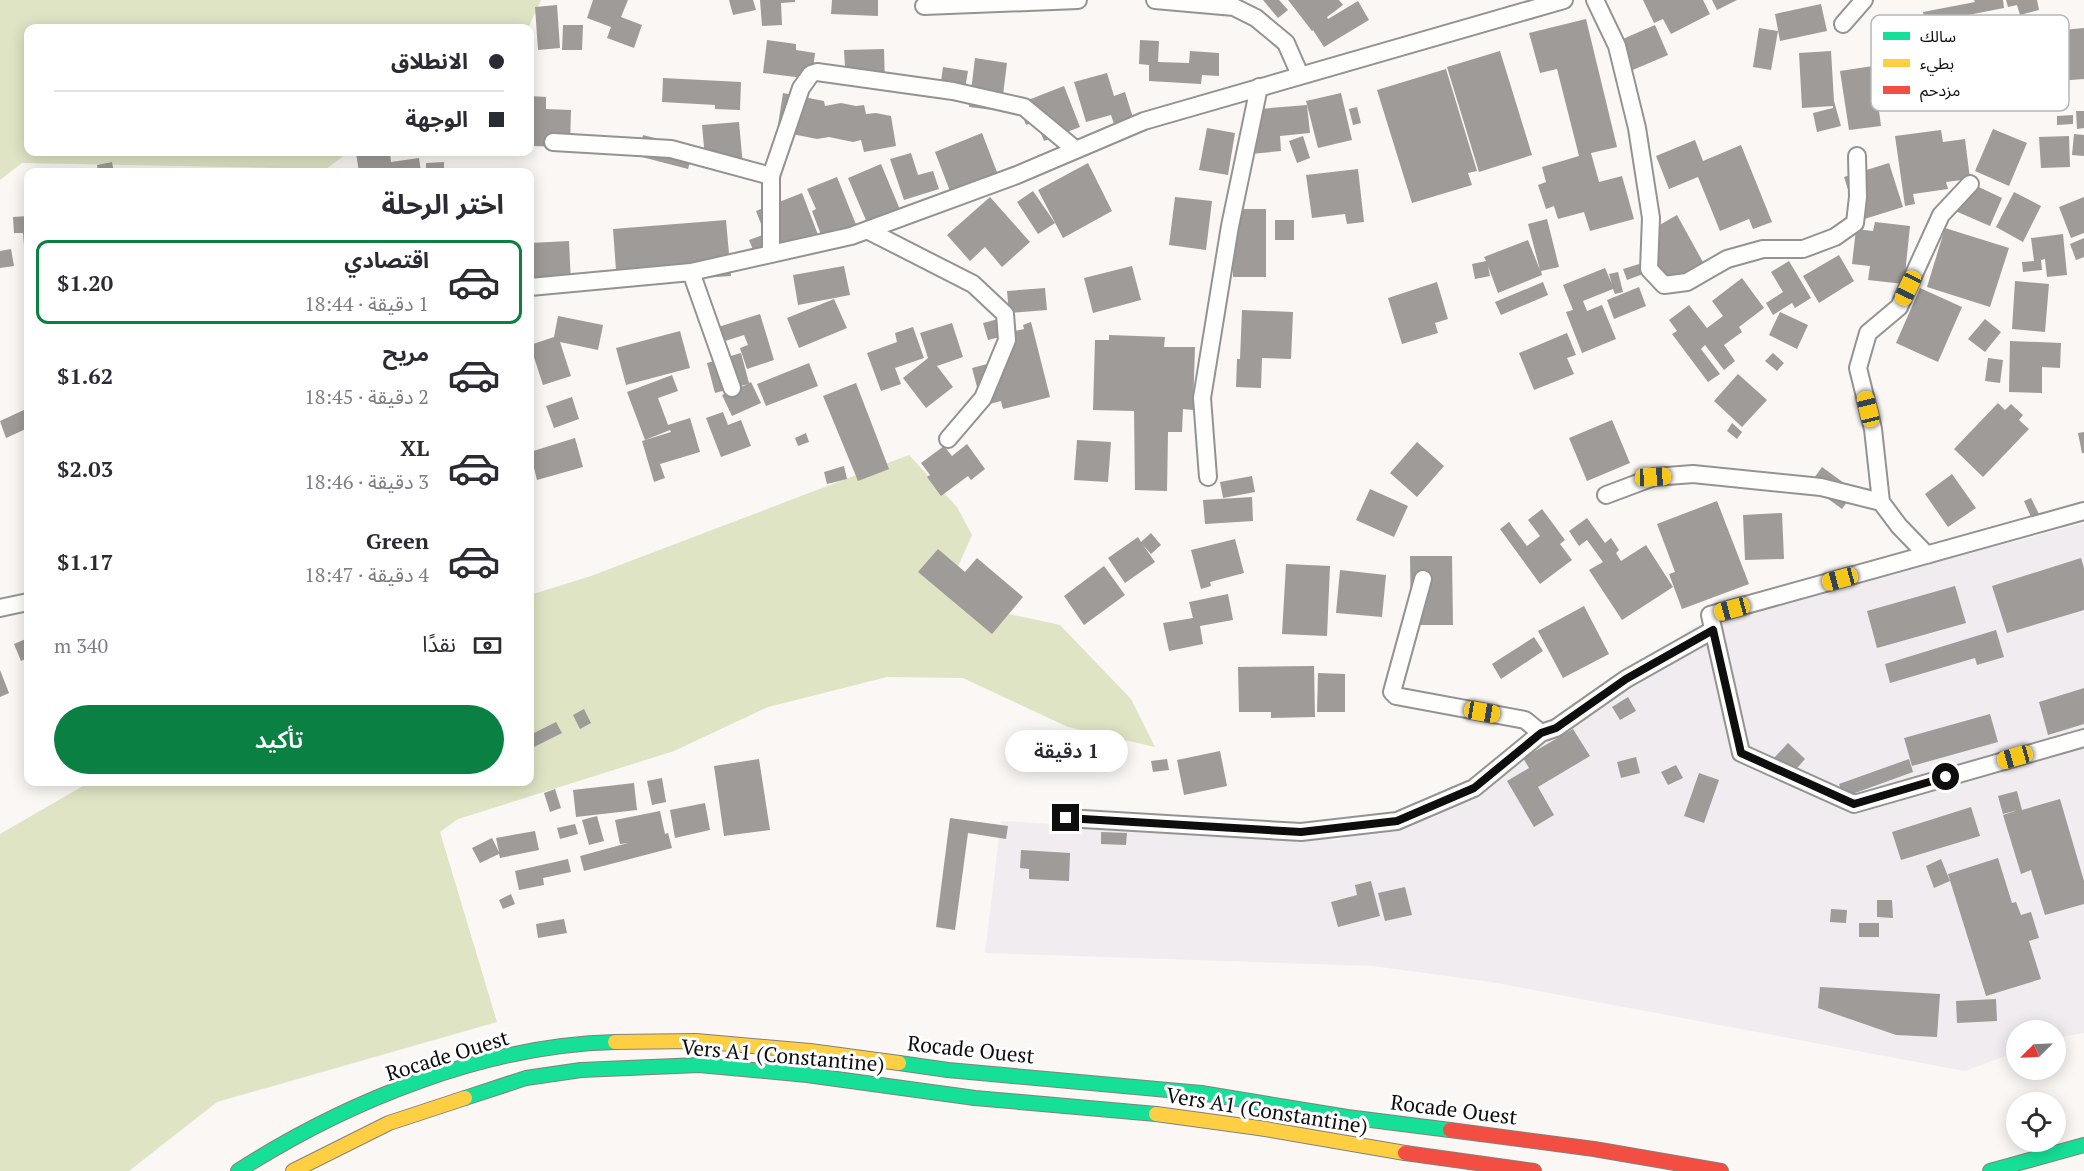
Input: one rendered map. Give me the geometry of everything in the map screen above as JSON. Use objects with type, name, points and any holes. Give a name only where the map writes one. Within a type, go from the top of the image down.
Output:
[{"type":"highway","name":"Rocade Ouest","points":[[238,1171],[272,1149],[347,1111],[419,1082],[472,1064],[510,1055],[586,1043],[696,1041],[810,1051],[948,1070],[1201,1093],[1347,1117],[1594,1149],[1721,1171]]},
{"type":"highway","name":"Vers A1 (Constantine)","points":[[293,1171],[389,1123],[526,1078],[581,1070],[699,1065],[807,1075],[975,1098],[1130,1110],[1259,1128],[1358,1147],[1534,1171]]},
{"type":"highway","points":[[1990,1171],[2084,1145]]},
{"type":"street","points":[[924,6],[1078,0]]},
{"type":"street","points":[[1155,0],[1234,7],[1256,18],[1286,43],[1300,75]]},
{"type":"street","points":[[534,286],[691,272],[867,230],[1017,175],[1144,121],[1537,3],[1564,0]]},
{"type":"street","points":[[1595,0],[1617,46],[1637,128],[1651,218],[1649,269],[1664,285],[1687,282],[1728,260],[1763,249],[1803,249],[1836,237],[1855,223],[1858,196],[1857,156]]},
{"type":"street","points":[[1844,24],[1864,0]]},
{"type":"street","points":[[771,254],[771,176],[801,88],[811,74],[817,72],[953,91],[1024,107],[1076,150]]},
{"type":"street","points":[[1208,477],[1202,398],[1230,226],[1259,87]]},
{"type":"street","points":[[553,142],[671,149],[771,176]]},
{"type":"street","points":[[1927,555],[1899,526],[1881,502],[1873,429],[1858,368],[1868,333],[1899,307],[1941,215],[1970,184]]},
{"type":"street","points":[[867,230],[973,284],[1005,314],[1007,340],[983,398],[948,439]]},
{"type":"street","points":[[691,272],[732,388]]},
{"type":"street","points":[[1606,495],[1653,477],[1693,474],[1821,488],[1881,502]]},
{"type":"street","points":[[2084,511],[1710,615],[1741,753],[1854,804],[2084,738]]},
{"type":"street","points":[[1423,579],[1392,692],[1396,696],[1525,720],[1541,733]]},
{"type":"street","points":[[0,608],[24,603]]},
{"type":"street","points":[[1066,818],[1301,832],[1397,821],[1474,788],[1541,733],[1556,728],[1626,679],[1713,630]]},
{"type":"shaded area","points":[[2084,523],[2084,1033],[2066,1036],[2066,1020],[2006,1020],[2006,1056],[1965,1071],[1491,982],[1373,966],[985,953],[1001,821],[1338,840],[1489,785],[1693,627]]},
{"type":"green space","points":[[0,0],[541,0],[530,24],[24,24],[24,156],[344,156],[327,168],[22,163],[0,180]]},
{"type":"green space","points":[[909,455],[957,507],[972,535],[956,571],[999,612],[1060,625],[1131,699],[1155,747],[1068,727],[963,678],[887,677],[768,707],[674,751],[458,819],[440,832],[497,1022],[217,1102],[129,1171],[0,1171],[0,834],[83,786],[534,786],[534,594],[591,576]]},
{"type":"building","points":[[593,0],[628,0],[621,17],[642,25],[634,48],[607,38],[611,27],[587,18]]},
{"type":"building","points":[[729,0],[753,0],[756,10],[733,15]]},
{"type":"building","points":[[760,0],[795,0],[795,2],[781,3],[782,25],[762,26]]},
{"type":"building","points":[[832,0],[878,0],[878,16],[831,14]]},
{"type":"building","points":[[1263,0],[1279,0],[1288,10],[1278,18]]},
{"type":"building","points":[[1288,0],[1339,0],[1343,5],[1327,17],[1328,19],[1358,1],[1369,20],[1324,47]]},
{"type":"building","points":[[1643,0],[1703,0],[1710,14],[1671,34],[1663,19],[1654,23]]},
{"type":"building","points":[[1712,0],[1737,0],[1717,10]]},
{"type":"building","points":[[1974,0],[2003,0],[2004,8],[1968,15],[1924,15],[1923,12],[1975,2]]},
{"type":"building","points":[[2006,0],[2037,0],[2039,10],[2020,15],[2017,5],[2008,7]]},
{"type":"building","points":[[1821,4],[1827,31],[1780,41],[1775,14]]},
{"type":"building","points":[[557,5],[560,48],[538,50],[535,7]]},
{"type":"building","points":[[1586,19],[1617,147],[1591,153],[1599,182],[1622,176],[1634,219],[1590,231],[1584,212],[1558,219],[1554,206],[1546,209],[1538,185],[1546,182],[1542,167],[1579,156],[1557,69],[1540,73],[1529,33]]},
{"type":"building","points":[[563,25],[583,25],[582,50],[562,50]]},
{"type":"building","points":[[1655,25],[1668,55],[1621,75],[1609,45]]},
{"type":"building","points":[[1759,28],[1778,31],[1771,70],[1753,67]]},
{"type":"building","points":[[2084,28],[2084,79],[2069,80],[2069,29]]},
{"type":"building","points":[[767,40],[796,44],[796,50],[815,53],[812,79],[763,73]]},
{"type":"building","points":[[1140,40],[1159,41],[1158,62],[1189,63],[1190,51],[1219,53],[1219,76],[1202,75],[1201,84],[1149,81],[1149,65],[1139,64]]},
{"type":"building","points":[[884,49],[885,84],[846,85],[844,50]]},
{"type":"building","points":[[1500,51],[1532,155],[1479,172],[1447,67]]},
{"type":"building","points":[[1831,51],[1834,101],[1841,126],[1817,132],[1813,113],[1833,108],[1833,106],[1802,108],[1799,53]]},
{"type":"building","points":[[975,58],[1007,63],[1001,111],[969,107]]},
{"type":"building","points":[[1871,66],[1871,111],[1879,111],[1881,126],[1849,130],[1840,71]]},
{"type":"building","points":[[943,67],[968,71],[963,101],[939,96]]},
{"type":"building","points":[[1446,69],[1477,171],[1468,173],[1472,185],[1412,203],[1377,90]]},
{"type":"building","points":[[1107,73],[1114,96],[1125,92],[1134,121],[1115,127],[1111,115],[1086,122],[1074,82]]},
{"type":"building","points":[[663,78],[741,82],[740,110],[715,109],[715,105],[662,102]]},
{"type":"building","points":[[1064,86],[1080,127],[1044,141],[1036,121],[1026,125],[1018,104]]},
{"type":"building","points":[[783,93],[824,101],[825,106],[841,103],[864,105],[866,114],[891,116],[896,146],[864,152],[861,140],[853,142],[829,137],[817,139],[777,131]]},
{"type":"building","points":[[1341,93],[1352,140],[1318,148],[1306,101]]},
{"type":"building","points":[[534,96],[546,97],[546,109],[571,110],[570,147],[534,146]]},
{"type":"building","points":[[1307,105],[1310,133],[1280,136],[1281,151],[1251,154],[1247,110]]},
{"type":"building","points":[[1357,107],[1361,123],[1353,125],[1349,109]]},
{"type":"building","points":[[2076,111],[2084,111],[2084,128],[2077,129]]},
{"type":"building","points":[[2073,115],[2073,124],[2057,125],[2057,116]]},
{"type":"building","points":[[739,122],[743,166],[706,169],[702,125]]},
{"type":"building","points":[[1207,128],[1235,133],[1228,175],[1199,170]]},
{"type":"building","points":[[1993,129],[2027,143],[2009,186],[1975,171]]},
{"type":"building","points":[[1941,130],[1943,142],[1965,139],[1970,179],[1946,182],[1948,189],[1913,194],[1915,204],[1905,206],[1895,136]]},
{"type":"building","points":[[982,133],[1000,180],[953,199],[935,152]]},
{"type":"building","points":[[2074,134],[2084,135],[2084,156],[2072,155]]},
{"type":"building","points":[[643,135],[694,148],[688,169],[638,156]]},
{"type":"building","points":[[1303,136],[1310,158],[1297,163],[1289,141]]},
{"type":"building","points":[[2069,136],[2070,167],[2041,168],[2039,137]]},
{"type":"building","points":[[1695,140],[1703,161],[1741,145],[1772,222],[1753,229],[1749,219],[1720,231],[1698,177],[1669,189],[1656,156]]},
{"type":"building","points":[[911,153],[918,175],[933,171],[939,189],[904,200],[890,159]]},
{"type":"building","points":[[356,156],[390,156],[391,162],[419,158],[420,168],[358,168]]},
{"type":"building","points":[[112,162],[113,168],[97,168],[97,165]]},
{"type":"building","points":[[444,162],[444,168],[426,168],[426,163]]},
{"type":"building","points":[[1088,163],[1112,211],[1063,238],[1038,190]]},
{"type":"building","points":[[1889,163],[1903,207],[1858,221],[1844,177]]},
{"type":"building","points":[[881,164],[901,212],[868,225],[848,178]]},
{"type":"building","points":[[1358,169],[1364,222],[1347,224],[1345,214],[1312,218],[1306,175]]},
{"type":"building","points":[[837,177],[857,227],[823,240],[812,211],[816,209],[807,189]]},
{"type":"building","points":[[1966,181],[2002,198],[1990,226],[1953,210]]},
{"type":"building","points":[[1033,191],[1055,223],[1038,234],[1017,202]]},
{"type":"building","points":[[2014,192],[2041,206],[2023,242],[1996,227]]},
{"type":"building","points":[[802,193],[820,240],[759,264],[749,240],[765,234],[756,211]]},
{"type":"building","points":[[990,197],[1030,242],[1002,267],[985,247],[970,261],[947,235]]},
{"type":"building","points":[[1175,197],[1212,201],[1206,250],[1169,245]]},
{"type":"building","points":[[2084,197],[2084,233],[2071,238],[2059,207]]},
{"type":"building","points":[[1232,209],[1266,209],[1266,277],[1233,277]]},
{"type":"building","points":[[1677,215],[1709,273],[1672,293],[1647,246],[1649,231]]},
{"type":"building","points":[[24,216],[24,246],[23,233],[14,233],[13,217]]},
{"type":"building","points":[[1547,219],[1559,267],[1541,271],[1542,275],[1498,293],[1488,266],[1490,276],[1475,279],[1472,264],[1486,261],[1484,257],[1528,240],[1540,270],[1528,224]]},
{"type":"building","points":[[726,220],[731,276],[617,284],[613,229]]},
{"type":"building","points":[[1275,220],[1294,220],[1294,240],[1275,240]]},
{"type":"building","points":[[1875,222],[1910,226],[1904,284],[1868,280],[1870,266],[1852,264],[1856,229],[1873,231]]},
{"type":"building","points":[[1945,228],[2009,248],[1990,307],[1927,287]]},
{"type":"building","points":[[2063,234],[2067,275],[2047,277],[2045,259],[2041,260],[2042,270],[2023,272],[2022,262],[2034,261],[2031,238]]},
{"type":"building","points":[[2084,238],[2084,257],[2076,260],[2070,244]]},
{"type":"building","points":[[569,241],[571,284],[534,286],[534,243]]},
{"type":"building","points":[[11,249],[14,266],[0,268],[0,251]]},
{"type":"building","points":[[1839,255],[1854,281],[1819,303],[1803,276]]},
{"type":"building","points":[[1789,261],[1811,298],[1795,308],[1792,303],[1773,315],[1766,303],[1783,292],[1771,272]]},
{"type":"building","points":[[1639,264],[1643,274],[1627,280],[1623,269]]},
{"type":"building","points":[[844,266],[850,295],[798,305],[793,275]]},
{"type":"building","points":[[1132,266],[1141,300],[1093,313],[1084,278]]},
{"type":"building","points":[[1605,268],[1612,284],[1609,274],[1618,272],[1623,292],[1615,294],[1613,289],[1583,301],[1587,311],[1602,305],[1616,339],[1582,353],[1566,312],[1573,310],[1563,285]]},
{"type":"building","points":[[1742,278],[1764,308],[1739,327],[1742,332],[1724,345],[1735,361],[1724,370],[1705,345],[1701,349],[1720,374],[1708,382],[1672,334],[1677,331],[1669,320],[1689,305],[1707,328],[1723,316],[1712,301]]},
{"type":"building","points":[[2015,281],[2049,284],[2045,332],[2012,329]]},
{"type":"building","points":[[1437,282],[1448,319],[1435,323],[1438,333],[1402,344],[1388,298]]},
{"type":"building","points":[[1543,282],[1548,295],[1501,315],[1495,302]]},
{"type":"building","points":[[1639,287],[1646,306],[1614,319],[1607,300]]},
{"type":"building","points":[[1045,288],[1047,310],[1009,313],[1007,291]]},
{"type":"building","points":[[1920,288],[1962,307],[1938,362],[1896,343]]},
{"type":"building","points":[[834,299],[847,328],[799,348],[787,318]]},
{"type":"building","points":[[1242,310],[1293,312],[1291,359],[1262,358],[1261,388],[1236,387],[1237,359],[1240,359]]},
{"type":"building","points":[[1780,312],[1808,325],[1797,349],[1769,335]]},
{"type":"building","points":[[760,314],[774,360],[747,369],[740,348],[748,345],[744,335],[722,342],[718,327]]},
{"type":"building","points":[[558,316],[603,325],[598,350],[560,342],[571,376],[543,385],[534,357],[534,344],[554,337]]},
{"type":"building","points":[[1002,318],[1006,333],[1024,329],[1023,325],[1031,322],[1050,397],[1003,409],[1001,401],[982,406],[972,368],[1010,358],[1004,336],[988,340],[983,323]]},
{"type":"building","points":[[1985,319],[2001,332],[1985,352],[1968,339]]},
{"type":"building","points":[[952,323],[963,357],[937,366],[953,387],[926,408],[903,378],[928,358],[920,333]]},
{"type":"building","points":[[913,327],[924,358],[895,368],[901,384],[881,391],[867,353],[897,342],[895,333]]},
{"type":"building","points":[[680,331],[690,368],[626,385],[616,348]]},
{"type":"building","points":[[1567,333],[1576,355],[1567,358],[1574,374],[1534,390],[1519,353]]},
{"type":"building","points":[[1109,335],[1165,337],[1164,347],[1195,347],[1193,410],[1183,409],[1182,432],[1168,432],[1167,491],[1135,490],[1134,411],[1093,410],[1095,340],[1109,340]]},
{"type":"building","points":[[2010,341],[2061,343],[2060,368],[2042,367],[2042,393],[2009,392]]},
{"type":"building","points":[[741,353],[749,383],[751,382],[761,403],[732,416],[722,395],[748,384],[715,393],[707,363]]},
{"type":"building","points":[[1773,353],[1784,363],[1777,371],[1765,361]]},
{"type":"building","points":[[1988,358],[2003,360],[2000,383],[1985,381]]},
{"type":"building","points":[[809,363],[818,386],[766,406],[757,384]]},
{"type":"building","points":[[1738,374],[1767,400],[1742,427],[1714,401]]},
{"type":"building","points":[[672,375],[678,391],[658,398],[668,425],[690,418],[700,452],[660,464],[665,478],[654,482],[642,441],[671,432],[670,430],[645,440],[627,392]]},
{"type":"building","points":[[856,383],[889,469],[858,481],[823,396]]},
{"type":"building","points":[[572,397],[579,419],[554,428],[546,406]]},
{"type":"building","points":[[1998,403],[2005,410],[2011,404],[2023,415],[2019,420],[2029,429],[1983,477],[1954,449]]},
{"type":"building","points":[[24,410],[24,430],[6,438],[0,421]]},
{"type":"building","points":[[723,412],[728,425],[741,420],[751,446],[721,457],[706,418]]},
{"type":"building","points":[[1612,420],[1630,463],[1587,481],[1569,438]]},
{"type":"building","points":[[1732,423],[1742,432],[1737,439],[1727,431]]},
{"type":"building","points":[[2084,432],[2084,453],[2082,453],[2078,433]]},
{"type":"building","points":[[806,433],[809,442],[798,446],[795,438]]},
{"type":"building","points":[[575,438],[583,467],[537,480],[534,451]]},
{"type":"building","points":[[1077,440],[1111,442],[1108,482],[1074,480]]},
{"type":"building","points":[[1417,442],[1444,466],[1417,497],[1390,473]]},
{"type":"building","points":[[967,444],[985,469],[971,480],[968,476],[941,496],[927,477],[930,475],[921,463],[944,446],[952,456]]},
{"type":"building","points":[[844,466],[847,479],[827,484],[824,472]]},
{"type":"building","points":[[1822,467],[1855,491],[1842,509],[1809,485]]},
{"type":"building","points":[[1952,474],[1976,508],[1948,527],[1925,494]]},
{"type":"building","points":[[1252,476],[1255,492],[1223,498],[1220,482]]},
{"type":"building","points":[[1370,489],[1408,506],[1394,537],[1356,520]]},
{"type":"building","points":[[1252,497],[1253,521],[1205,524],[1203,500]]},
{"type":"building","points":[[2031,498],[2039,514],[2031,517],[2024,501]]},
{"type":"building","points":[[1717,501],[1749,584],[1682,609],[1669,574],[1675,572],[1657,524]]},
{"type":"building","points":[[1542,509],[1565,540],[1560,544],[1572,560],[1540,584],[1500,529],[1509,522],[1527,546],[1540,536],[1528,520]]},
{"type":"building","points":[[1782,513],[1784,559],[1745,560],[1743,515]]},
{"type":"building","points":[[1587,518],[1605,543],[1611,538],[1619,550],[1616,553],[1621,561],[1646,545],[1673,587],[1622,620],[1589,570],[1603,562],[1587,540],[1579,546],[1569,531]]},
{"type":"building","points":[[1151,533],[1161,545],[1151,554],[1143,545],[1155,562],[1125,583],[1108,558],[1138,537],[1141,542]]},
{"type":"building","points":[[1235,539],[1244,573],[1210,582],[1211,586],[1201,589],[1191,550]]},
{"type":"building","points":[[938,549],[965,572],[977,558],[1023,597],[992,634],[918,572]]},
{"type":"building","points":[[1410,556],[1452,556],[1453,625],[1411,625]]},
{"type":"building","points":[[2081,558],[2084,568],[2084,610],[2007,633],[1992,586]]},
{"type":"building","points":[[1286,564],[1330,566],[1327,636],[1282,634]]},
{"type":"building","points":[[1104,566],[1125,595],[1084,625],[1064,596]]},
{"type":"building","points":[[1340,570],[1386,575],[1382,617],[1336,613]]},
{"type":"building","points":[[1955,586],[1966,623],[1877,648],[1867,611]]},
{"type":"building","points":[[1228,594],[1233,620],[1200,626],[1203,644],[1169,651],[1163,623],[1193,618],[1189,602]]},
{"type":"building","points":[[1584,606],[1609,654],[1563,678],[1538,631]]},
{"type":"building","points":[[1996,630],[2004,657],[1977,665],[1975,658],[1890,683],[1885,664]]},
{"type":"building","points":[[1534,637],[1543,651],[1501,679],[1492,664]]},
{"type":"building","points":[[24,640],[24,660],[21,661],[14,644]]},
{"type":"building","points":[[1314,666],[1315,717],[1271,718],[1271,712],[1239,712],[1238,667]]},
{"type":"building","points":[[0,670],[9,693],[0,697]]},
{"type":"building","points":[[1318,673],[1345,674],[1345,712],[1317,712]]},
{"type":"building","points":[[2084,688],[2084,724],[2048,735],[2039,702]]},
{"type":"building","points":[[1628,697],[1636,711],[1620,720],[1612,707]]},
{"type":"building","points":[[584,709],[591,723],[580,729],[573,715]]},
{"type":"building","points":[[1990,714],[1998,742],[1912,766],[1904,738]]},
{"type":"building","points":[[556,722],[562,733],[534,747],[534,733]]},
{"type":"building","points":[[1573,729],[1590,756],[1538,787],[1554,815],[1534,827],[1507,781],[1529,768],[1523,758]]},
{"type":"building","points":[[1788,743],[1805,759],[1792,774],[1774,758]]},
{"type":"building","points":[[1220,751],[1227,786],[1184,795],[1177,760]]},
{"type":"building","points":[[1636,757],[1640,773],[1621,778],[1617,762]]},
{"type":"building","points":[[759,759],[770,830],[724,836],[714,766]]},
{"type":"building","points":[[1167,759],[1169,770],[1153,772],[1151,761]]},
{"type":"building","points":[[1909,759],[1913,772],[1844,797],[1839,784]]},
{"type":"building","points":[[1676,765],[1683,778],[1668,785],[1661,772]]},
{"type":"building","points":[[1699,773],[1719,780],[1704,823],[1684,816]]},
{"type":"building","points":[[662,778],[666,802],[652,805],[647,781]]},
{"type":"building","points":[[634,783],[637,810],[576,817],[573,790]]},
{"type":"building","points":[[555,789],[561,808],[550,812],[544,793]]},
{"type":"building","points":[[2017,791],[2022,810],[2060,799],[2084,881],[2084,904],[2045,915],[2031,870],[2021,874],[2003,815],[2018,810],[2003,814],[1998,796]]},
{"type":"building","points":[[705,803],[710,830],[675,838],[670,810]]},
{"type":"building","points":[[1971,807],[1980,836],[1901,860],[1892,832]]},
{"type":"building","points":[[660,811],[665,834],[668,833],[672,848],[584,871],[580,856],[628,843],[620,844],[615,820]]},
{"type":"building","points":[[597,816],[604,841],[589,845],[582,820]]},
{"type":"building","points":[[950,818],[1008,826],[1006,839],[968,833],[955,930],[936,927]]},
{"type":"building","points":[[575,824],[578,834],[560,839],[557,828]]},
{"type":"building","points":[[535,831],[539,850],[500,858],[499,854],[480,863],[472,848],[492,838],[499,852],[496,838]]},
{"type":"building","points":[[1101,832],[1127,833],[1126,845],[1101,844]]},
{"type":"building","points":[[1021,850],[1070,853],[1069,881],[1029,879],[1029,869],[1020,868]]},
{"type":"building","points":[[1998,858],[2012,903],[2016,902],[2021,915],[2031,912],[2039,938],[2029,941],[2041,979],[1986,996],[1948,874]]},
{"type":"building","points":[[568,859],[571,872],[543,878],[544,885],[519,890],[515,871]]},
{"type":"building","points":[[1941,859],[1950,881],[1934,888],[1926,866]]},
{"type":"building","points":[[1371,881],[1380,916],[1338,927],[1331,902],[1357,895],[1355,885]]},
{"type":"building","points":[[1405,887],[1412,915],[1385,921],[1378,893]]},
{"type":"building","points":[[511,894],[515,904],[503,909],[499,900]]},
{"type":"building","points":[[1877,900],[1892,900],[1893,918],[1877,917]]},
{"type":"building","points":[[1831,909],[1847,910],[1846,923],[1830,922]]},
{"type":"building","points":[[564,919],[567,933],[538,938],[536,924]]},
{"type":"building","points":[[1859,923],[1879,923],[1879,937],[1859,937]]},
{"type":"building","points":[[1820,987],[1940,994],[1937,1037],[1896,1035],[1818,1008]]},
{"type":"building","points":[[1996,999],[1997,1021],[1957,1023],[1956,1001]]},
{"type":"traffic: fast","points":[[238,1171],[280,1145],[325,1122],[419,1081],[517,1054],[566,1046],[615,1042]]},
{"type":"traffic: fast","points":[[899,1063],[948,1070],[1201,1093],[1347,1117],[1450,1130]]},
{"type":"traffic: fast","points":[[465,1098],[526,1078],[581,1070],[699,1065],[807,1075],[975,1098],[1156,1114]]},
{"type":"traffic: fast","points":[[1990,1171],[2084,1145]]},
{"type":"traffic: slow","points":[[615,1042],[696,1041],[810,1051],[899,1063]]},
{"type":"traffic: slow","points":[[293,1171],[389,1123],[465,1098]]},
{"type":"traffic: slow","points":[[1156,1114],[1259,1128],[1405,1153]]},
{"type":"traffic: jam","points":[[1450,1130],[1594,1149],[1721,1171]]},
{"type":"traffic: jam","points":[[1405,1153],[1534,1171]]},
{"type":"route","points":[[1066,818],[1301,832],[1397,821],[1474,788],[1541,733],[1556,728],[1626,679],[1713,630],[1741,753],[1854,804],[1946,777]]}]
